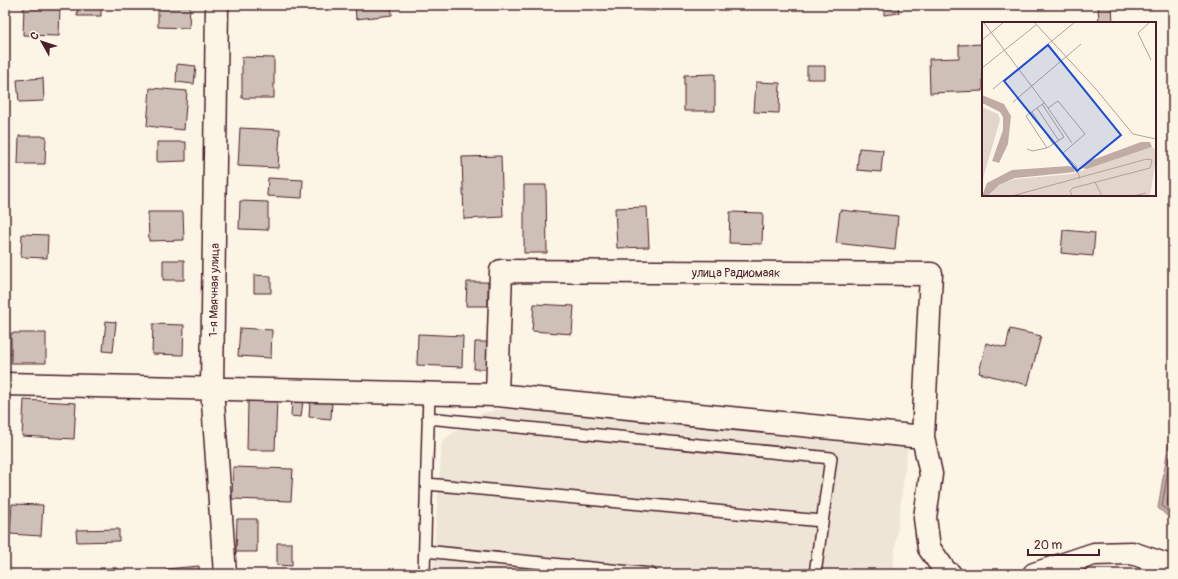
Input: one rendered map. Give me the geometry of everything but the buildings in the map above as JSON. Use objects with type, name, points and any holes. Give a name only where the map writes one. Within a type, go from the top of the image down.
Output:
[{"type":"street","name":"1-я Маячная улица","points":[[217,5],[212,388],[225,574]]},
{"type":"street","name":"улица Радиомаяк","points":[[497,395],[501,271],[932,274],[923,437]]},
{"type":"street","points":[[5,384],[497,395],[923,437],[931,474],[925,518],[929,548],[946,572],[950,574]]},
{"type":"street","points":[[1034,574],[1094,554],[1132,553],[1173,567]]},
{"type":"lane","points":[[424,574],[429,393]]},
{"type":"lane","points":[[428,418],[831,458],[815,574]]},
{"type":"lane","points":[[427,484],[822,521]]},
{"type":"lane","points":[[424,551],[651,574]]},
{"type":"shaded area","points":[[542,400],[908,443],[892,574],[432,574],[442,441],[479,414]]},
{"type":"water","points":[[1173,425],[1173,521],[1158,508]]}]
